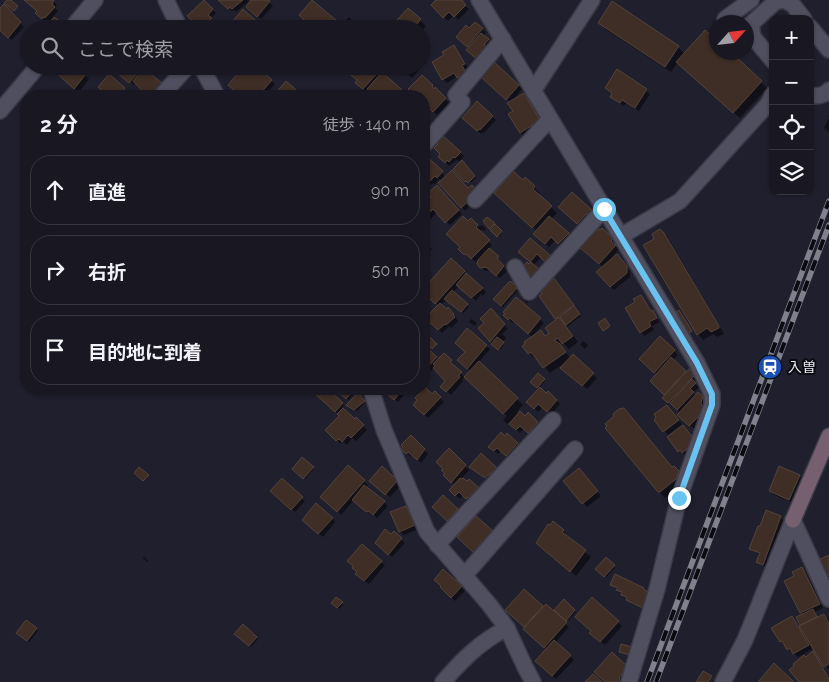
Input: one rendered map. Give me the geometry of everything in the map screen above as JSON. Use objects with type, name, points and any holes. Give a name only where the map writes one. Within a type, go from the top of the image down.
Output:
[{"type":"main road","points":[[793,520],[829,436]]},
{"type":"street","points":[[78,20],[95,0]]},
{"type":"street","points":[[166,0],[176,20]]},
{"type":"street","points":[[479,0],[697,363],[712,394],[712,405],[679,498],[657,589],[629,682]]},
{"type":"street","points":[[533,91],[592,0]]},
{"type":"street","points":[[730,15],[751,0]]},
{"type":"street","points":[[769,56],[753,37],[751,24],[775,2],[784,0],[793,5],[801,15]]},
{"type":"street","points":[[814,31],[829,50]]},
{"type":"street","points":[[430,138],[462,102],[456,95],[503,39]]},
{"type":"street","points":[[0,111],[30,75]]},
{"type":"street","points":[[167,90],[180,75]]},
{"type":"street","points":[[206,75],[214,90]]},
{"type":"street","points":[[814,96],[829,90]]},
{"type":"street","points":[[621,236],[680,202],[769,102]]},
{"type":"street","points":[[475,200],[550,119]]},
{"type":"street","points":[[514,267],[529,292],[604,209]]},
{"type":"street","points":[[373,395],[384,430],[427,532],[507,628],[534,682]]},
{"type":"street","points":[[437,545],[554,420]]},
{"type":"street","points":[[464,576],[575,449]]},
{"type":"street","points":[[793,520],[829,599]]},
{"type":"street","points":[[723,682],[745,640],[793,520]]},
{"type":"street","points":[[443,682],[487,638],[507,628]]},
{"type":"building","points":[[7,0],[11,0],[18,6],[14,11],[4,3]]},
{"type":"building","points":[[24,0],[54,0],[52,4],[55,7],[42,19],[35,13],[37,11]]},
{"type":"building","points":[[204,0],[213,9],[208,15],[212,18],[210,20],[191,20],[187,16]]},
{"type":"building","points":[[218,0],[243,0],[232,9],[229,7],[228,9]]},
{"type":"building","points":[[251,0],[270,1],[257,17],[246,7]]},
{"type":"building","points":[[312,0],[336,20],[304,20],[299,15]]},
{"type":"building","points":[[436,0],[462,0],[466,5],[454,17],[449,12],[443,18],[431,5]]},
{"type":"building","points":[[612,1],[679,46],[665,67],[598,23]]},
{"type":"building","points":[[4,4],[20,21],[8,38],[0,31],[0,8]]},
{"type":"building","points":[[408,8],[421,19],[420,20],[397,20]]},
{"type":"building","points":[[243,9],[255,20],[234,20]]},
{"type":"building","points":[[475,22],[483,28],[467,47],[456,37],[466,25],[469,28]]},
{"type":"building","points":[[705,30],[709,34],[709,60],[740,60],[762,81],[733,113],[676,62]]},
{"type":"building","points":[[481,33],[489,39],[484,45],[488,48],[478,60],[466,50]]},
{"type":"building","points":[[454,45],[465,64],[462,65],[466,73],[457,78],[454,73],[442,80],[432,62],[444,55],[442,52]]},
{"type":"building","points":[[494,62],[519,85],[506,100],[481,77]]},
{"type":"building","points":[[617,69],[647,89],[635,108],[622,100],[620,103],[610,97],[612,93],[605,88]]},
{"type":"building","points":[[59,75],[85,75],[74,89]]},
{"type":"building","points":[[110,75],[125,88],[124,90],[101,90],[98,87]]},
{"type":"building","points":[[120,75],[136,75],[129,83]]},
{"type":"building","points":[[138,75],[152,75],[164,85],[160,90],[141,90],[133,81]]},
{"type":"building","points":[[236,75],[267,75],[272,80],[263,90],[234,90],[228,85]]},
{"type":"building","points":[[351,75],[376,75],[363,89],[355,83],[357,80]]},
{"type":"building","points":[[379,75],[385,75],[402,90],[368,90],[367,89]]},
{"type":"building","points":[[422,75],[433,85],[434,89],[435,87],[446,98],[433,112],[430,109],[430,90],[408,89]]},
{"type":"building","points":[[286,81],[296,90],[278,90]]},
{"type":"building","points":[[524,93],[540,120],[520,133],[508,114],[513,111],[507,103]]},
{"type":"building","points":[[477,101],[493,116],[477,131],[462,118]]},
{"type":"building","points":[[442,135],[461,152],[455,158],[453,157],[449,162],[447,160],[445,163],[438,157],[440,154],[434,148]]},
{"type":"building","points":[[430,159],[443,171],[437,178],[435,176],[430,181]]},
{"type":"building","points":[[462,160],[475,176],[468,183],[453,169]]},
{"type":"building","points":[[452,170],[468,188],[472,185],[478,192],[461,208],[438,183]]},
{"type":"building","points":[[513,171],[523,180],[525,177],[535,186],[533,189],[552,206],[532,228],[494,193]]},
{"type":"building","points":[[437,185],[459,210],[445,223],[433,209],[430,212],[430,191]]},
{"type":"building","points":[[572,192],[593,211],[589,216],[586,214],[577,224],[558,207]]},
{"type":"building","points":[[463,216],[468,221],[471,218],[478,225],[476,227],[490,240],[471,259],[458,249],[460,247],[446,234]]},
{"type":"building","points":[[549,216],[569,233],[558,244],[551,237],[545,244],[533,234]]},
{"type":"building","points":[[487,217],[495,223],[489,229],[483,221]]},
{"type":"building","points":[[495,224],[502,231],[497,237],[490,230]]},
{"type":"building","points":[[595,226],[600,230],[602,228],[613,238],[611,241],[616,245],[599,264],[578,246]]},
{"type":"building","points":[[660,229],[719,328],[711,332],[707,328],[697,335],[643,245],[654,239],[652,234]]},
{"type":"building","points":[[530,238],[551,256],[545,262],[537,254],[530,262],[518,252]]},
{"type":"building","points":[[489,248],[499,256],[497,258],[504,266],[496,276],[486,267],[480,268],[477,264],[478,260]]},
{"type":"building","points":[[617,254],[627,266],[627,273],[610,287],[596,272]]},
{"type":"building","points":[[451,258],[465,271],[435,304],[430,299],[430,281]]},
{"type":"building","points":[[527,262],[529,264],[531,262],[540,270],[530,281],[520,270]]},
{"type":"building","points":[[466,273],[483,288],[471,298],[456,285]]},
{"type":"building","points":[[553,277],[574,305],[555,319],[539,296],[542,294],[538,288]]},
{"type":"building","points":[[510,281],[518,287],[501,306],[493,299]]},
{"type":"building","points":[[452,290],[468,304],[461,312],[444,299]]},
{"type":"building","points":[[641,295],[657,318],[649,322],[651,326],[640,333],[625,308],[635,302],[633,299]]},
{"type":"building","points":[[516,297],[541,318],[528,334],[510,318],[508,320],[503,315],[505,314],[503,312]]},
{"type":"building","points":[[440,303],[447,309],[448,307],[455,317],[438,330],[430,323],[430,313]]},
{"type":"building","points":[[574,306],[580,314],[566,325],[560,317]]},
{"type":"building","points":[[491,308],[505,324],[490,342],[478,328],[484,323],[480,319]]},
{"type":"building","points":[[679,310],[692,331],[687,334],[675,313]]},
{"type":"building","points":[[559,317],[573,336],[562,344],[558,338],[554,340],[566,352],[543,368],[531,352],[528,354],[522,346],[525,344],[524,342],[541,330],[545,336],[549,333],[545,328]]},
{"type":"building","points":[[605,318],[610,326],[603,331],[598,323]]},
{"type":"building","points":[[467,328],[487,345],[467,369],[457,360],[465,352],[455,343]]},
{"type":"building","points":[[660,336],[675,350],[654,373],[639,359]]},
{"type":"building","points":[[430,337],[437,344],[432,349],[430,347]]},
{"type":"building","points":[[497,337],[504,342],[498,350],[491,344]]},
{"type":"building","points":[[430,351],[437,357],[430,365]]},
{"type":"building","points":[[444,353],[452,360],[450,362],[462,372],[459,375],[460,377],[446,392],[440,387],[445,381],[433,368],[435,366],[433,364]]},
{"type":"building","points":[[573,354],[594,373],[582,386],[560,368]]},
{"type":"building","points":[[671,357],[686,371],[664,395],[650,381]]},
{"type":"building","points":[[479,361],[518,398],[503,414],[464,377]]},
{"type":"building","points":[[690,368],[694,376],[668,403],[662,398]]},
{"type":"building","points":[[538,373],[545,379],[537,388],[530,382]]},
{"type":"building","points":[[692,379],[696,383],[690,389],[694,392],[677,410],[670,403]]},
{"type":"building","points":[[540,387],[546,393],[548,391],[557,400],[547,412],[538,404],[534,409],[526,402]]},
{"type":"building","points":[[435,391],[441,397],[424,415],[413,405],[417,400],[415,398],[418,395],[430,395],[430,392],[432,394]]},
{"type":"building","points":[[698,392],[703,396],[701,403],[704,411],[689,426],[677,415]]},
{"type":"building","points":[[316,395],[334,395],[343,403],[335,412]]},
{"type":"building","points":[[342,395],[350,395],[346,399]]},
{"type":"building","points":[[356,395],[360,395],[365,401],[354,410],[346,405]]},
{"type":"building","points":[[388,395],[398,395],[394,400]]},
{"type":"building","points":[[667,405],[679,420],[663,432],[654,420],[656,417],[654,414]]},
{"type":"building","points":[[343,408],[364,425],[351,438],[348,435],[342,442],[339,439],[336,441],[325,430],[339,416],[337,414]]},
{"type":"building","points":[[624,408],[672,467],[674,466],[679,471],[676,479],[660,492],[658,492],[605,428],[607,426],[605,424],[614,416],[613,414],[619,409]]},
{"type":"building","points":[[520,411],[525,416],[528,412],[538,422],[528,433],[520,426],[516,430],[509,424]]},
{"type":"building","points":[[683,425],[693,438],[691,446],[682,453],[680,450],[678,452],[667,437]]},
{"type":"building","points":[[501,432],[505,436],[507,433],[518,443],[506,456],[497,448],[494,451],[488,447]]},
{"type":"building","points":[[411,435],[425,449],[417,460],[401,449],[403,447],[401,445]]},
{"type":"building","points":[[449,448],[466,465],[451,483],[443,475],[445,474],[441,470],[443,469],[436,462]]},
{"type":"building","points":[[481,453],[497,468],[485,478],[469,467]]},
{"type":"building","points":[[302,457],[314,467],[303,479],[292,469]]},
{"type":"building","points":[[348,465],[365,480],[337,512],[320,497]]},
{"type":"building","points":[[382,466],[397,481],[385,495],[369,481]]},
{"type":"building","points":[[779,466],[800,475],[789,500],[769,491]]},
{"type":"building","points":[[139,467],[149,475],[143,481],[134,473]]},
{"type":"building","points":[[579,468],[598,491],[582,504],[563,481]]},
{"type":"building","points":[[282,478],[303,497],[291,510],[270,491]]},
{"type":"building","points":[[460,478],[467,481],[469,479],[479,488],[469,499],[468,497],[466,499],[459,492],[455,496],[449,490]]},
{"type":"building","points":[[364,485],[385,501],[373,515],[368,511],[366,512],[352,500]]},
{"type":"building","points":[[443,495],[458,509],[447,521],[432,507]]},
{"type":"building","points":[[316,503],[333,518],[318,534],[302,520]]},
{"type":"building","points":[[406,506],[415,525],[399,532],[390,512]]},
{"type":"building","points":[[766,510],[781,516],[763,565],[756,562],[760,553],[749,549]]},
{"type":"building","points":[[476,516],[493,531],[474,553],[457,537]]},
{"type":"building","points":[[553,521],[564,530],[562,532],[586,550],[570,572],[536,543],[548,524],[550,525]]},
{"type":"building","points":[[385,529],[391,534],[394,531],[402,538],[388,555],[375,543]]},
{"type":"building","points":[[362,544],[382,561],[364,581],[355,574],[357,572],[347,561]]},
{"type":"building","points":[[829,555],[829,575],[823,578],[816,561]]},
{"type":"building","points":[[606,557],[615,565],[604,577],[595,569]]},
{"type":"building","points":[[802,567],[820,604],[800,613],[784,581],[794,576],[792,572]]},
{"type":"building","points":[[443,569],[462,586],[451,598],[434,580]]},
{"type":"building","points":[[615,574],[644,588],[648,592],[643,608],[626,600],[627,597],[621,595],[622,592],[616,590],[618,588],[610,585]]},
{"type":"building","points":[[524,589],[543,606],[524,627],[505,610]]},
{"type":"building","points":[[336,597],[343,602],[337,608],[331,603]]},
{"type":"building","points":[[592,597],[619,621],[600,642],[575,617]]},
{"type":"building","points":[[564,599],[575,610],[566,621],[554,610]]},
{"type":"building","points":[[546,604],[567,622],[544,648],[523,629]]},
{"type":"building","points":[[813,609],[817,617],[800,625],[796,617]]},
{"type":"building","points":[[824,614],[829,624],[829,664],[824,667],[799,626]]},
{"type":"building","points":[[792,616],[809,645],[793,654],[790,648],[787,650],[782,641],[780,642],[771,628]]},
{"type":"building","points":[[26,620],[37,628],[27,641],[16,633]]},
{"type":"building","points":[[243,624],[257,637],[249,646],[234,634]]},
{"type":"building","points":[[554,640],[571,655],[552,676],[535,661]]},
{"type":"building","points":[[621,644],[632,647],[630,655],[619,652]]},
{"type":"building","points":[[813,651],[829,682],[799,682],[789,670],[804,655],[806,657]]},
{"type":"building","points":[[612,652],[628,667],[619,678],[620,682],[605,682],[594,672]]},
{"type":"building","points":[[774,663],[794,682],[758,682]]},
{"type":"building","points":[[703,671],[712,676],[708,682],[696,682]]},
{"type":"building","points":[[593,674],[602,682],[585,682]]},
{"type":"railway","points":[[647,682],[829,201]]},
{"type":"railway","points":[[656,682],[829,225]]},
{"type":"place","name":"入曽","points":[[770,367]]},
{"type":"route","points":[[604,209],[697,363],[712,394],[712,405],[679,498]]}]
